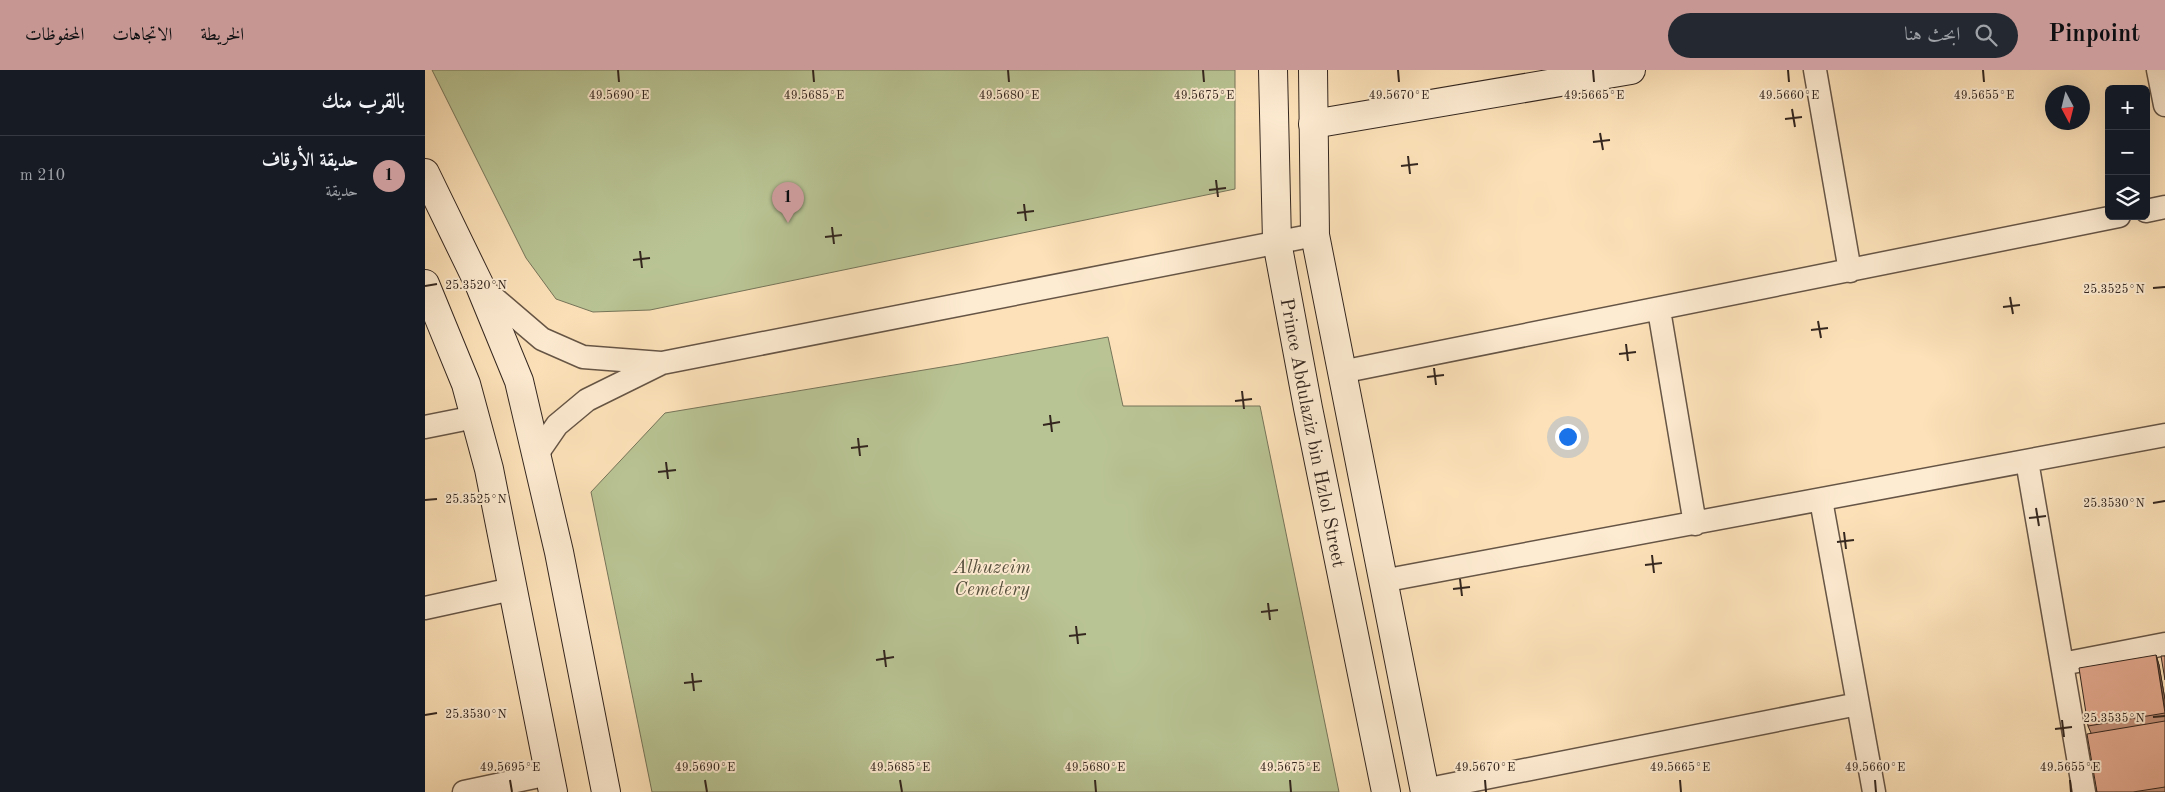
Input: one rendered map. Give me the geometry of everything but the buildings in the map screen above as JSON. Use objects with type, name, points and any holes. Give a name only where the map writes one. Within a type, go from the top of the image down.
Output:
[{"type":"street","name":"Prince Abdulaziz bin Hzlol Street","points":[[1273,70],[1277,242],[1307,408],[1387,792]]},
{"type":"street","name":"Prince Abdulaziz bin Hzlol Street","points":[[1313,70],[1315,235],[1424,791]]},
{"type":"street","points":[[1313,124],[1581,74],[1631,70]]},
{"type":"street","points":[[1815,70],[1850,271]]},
{"type":"street","points":[[2158,70],[2165,105]]},
{"type":"street","points":[[425,173],[480,286],[519,381],[559,552],[606,792]]},
{"type":"street","points":[[2150,210],[2165,207]]},
{"type":"street","points":[[1341,372],[1659,310],[2105,219]]},
{"type":"street","points":[[537,454],[557,426],[587,400],[662,363],[1315,235]]},
{"type":"street","points":[[425,284],[466,384],[489,468],[551,783],[464,792]]},
{"type":"street","points":[[480,286],[542,339],[583,357],[662,363]]},
{"type":"street","points":[[1659,310],[1695,524]]},
{"type":"street","points":[[425,427],[475,417]]},
{"type":"street","points":[[1383,581],[2165,435]]},
{"type":"street","points":[[2027,461],[2084,792]]},
{"type":"street","points":[[1821,500],[1874,792]]},
{"type":"street","points":[[425,608],[512,589]]},
{"type":"street","points":[[2062,664],[2165,644]]},
{"type":"street","points":[[1424,791],[1858,704]]},
{"type":"green space","points":[[432,70],[1235,70],[1235,189],[650,310],[593,312],[556,299],[526,258]]},
{"type":"green space","name":"Alhuzeim Cemetery","points":[[1108,337],[1123,406],[1260,406],[1339,792],[652,792],[591,492],[665,413],[960,364]]},
{"type":"place","name":"حديقة الأوقاف","points":[[788,223]]}]
